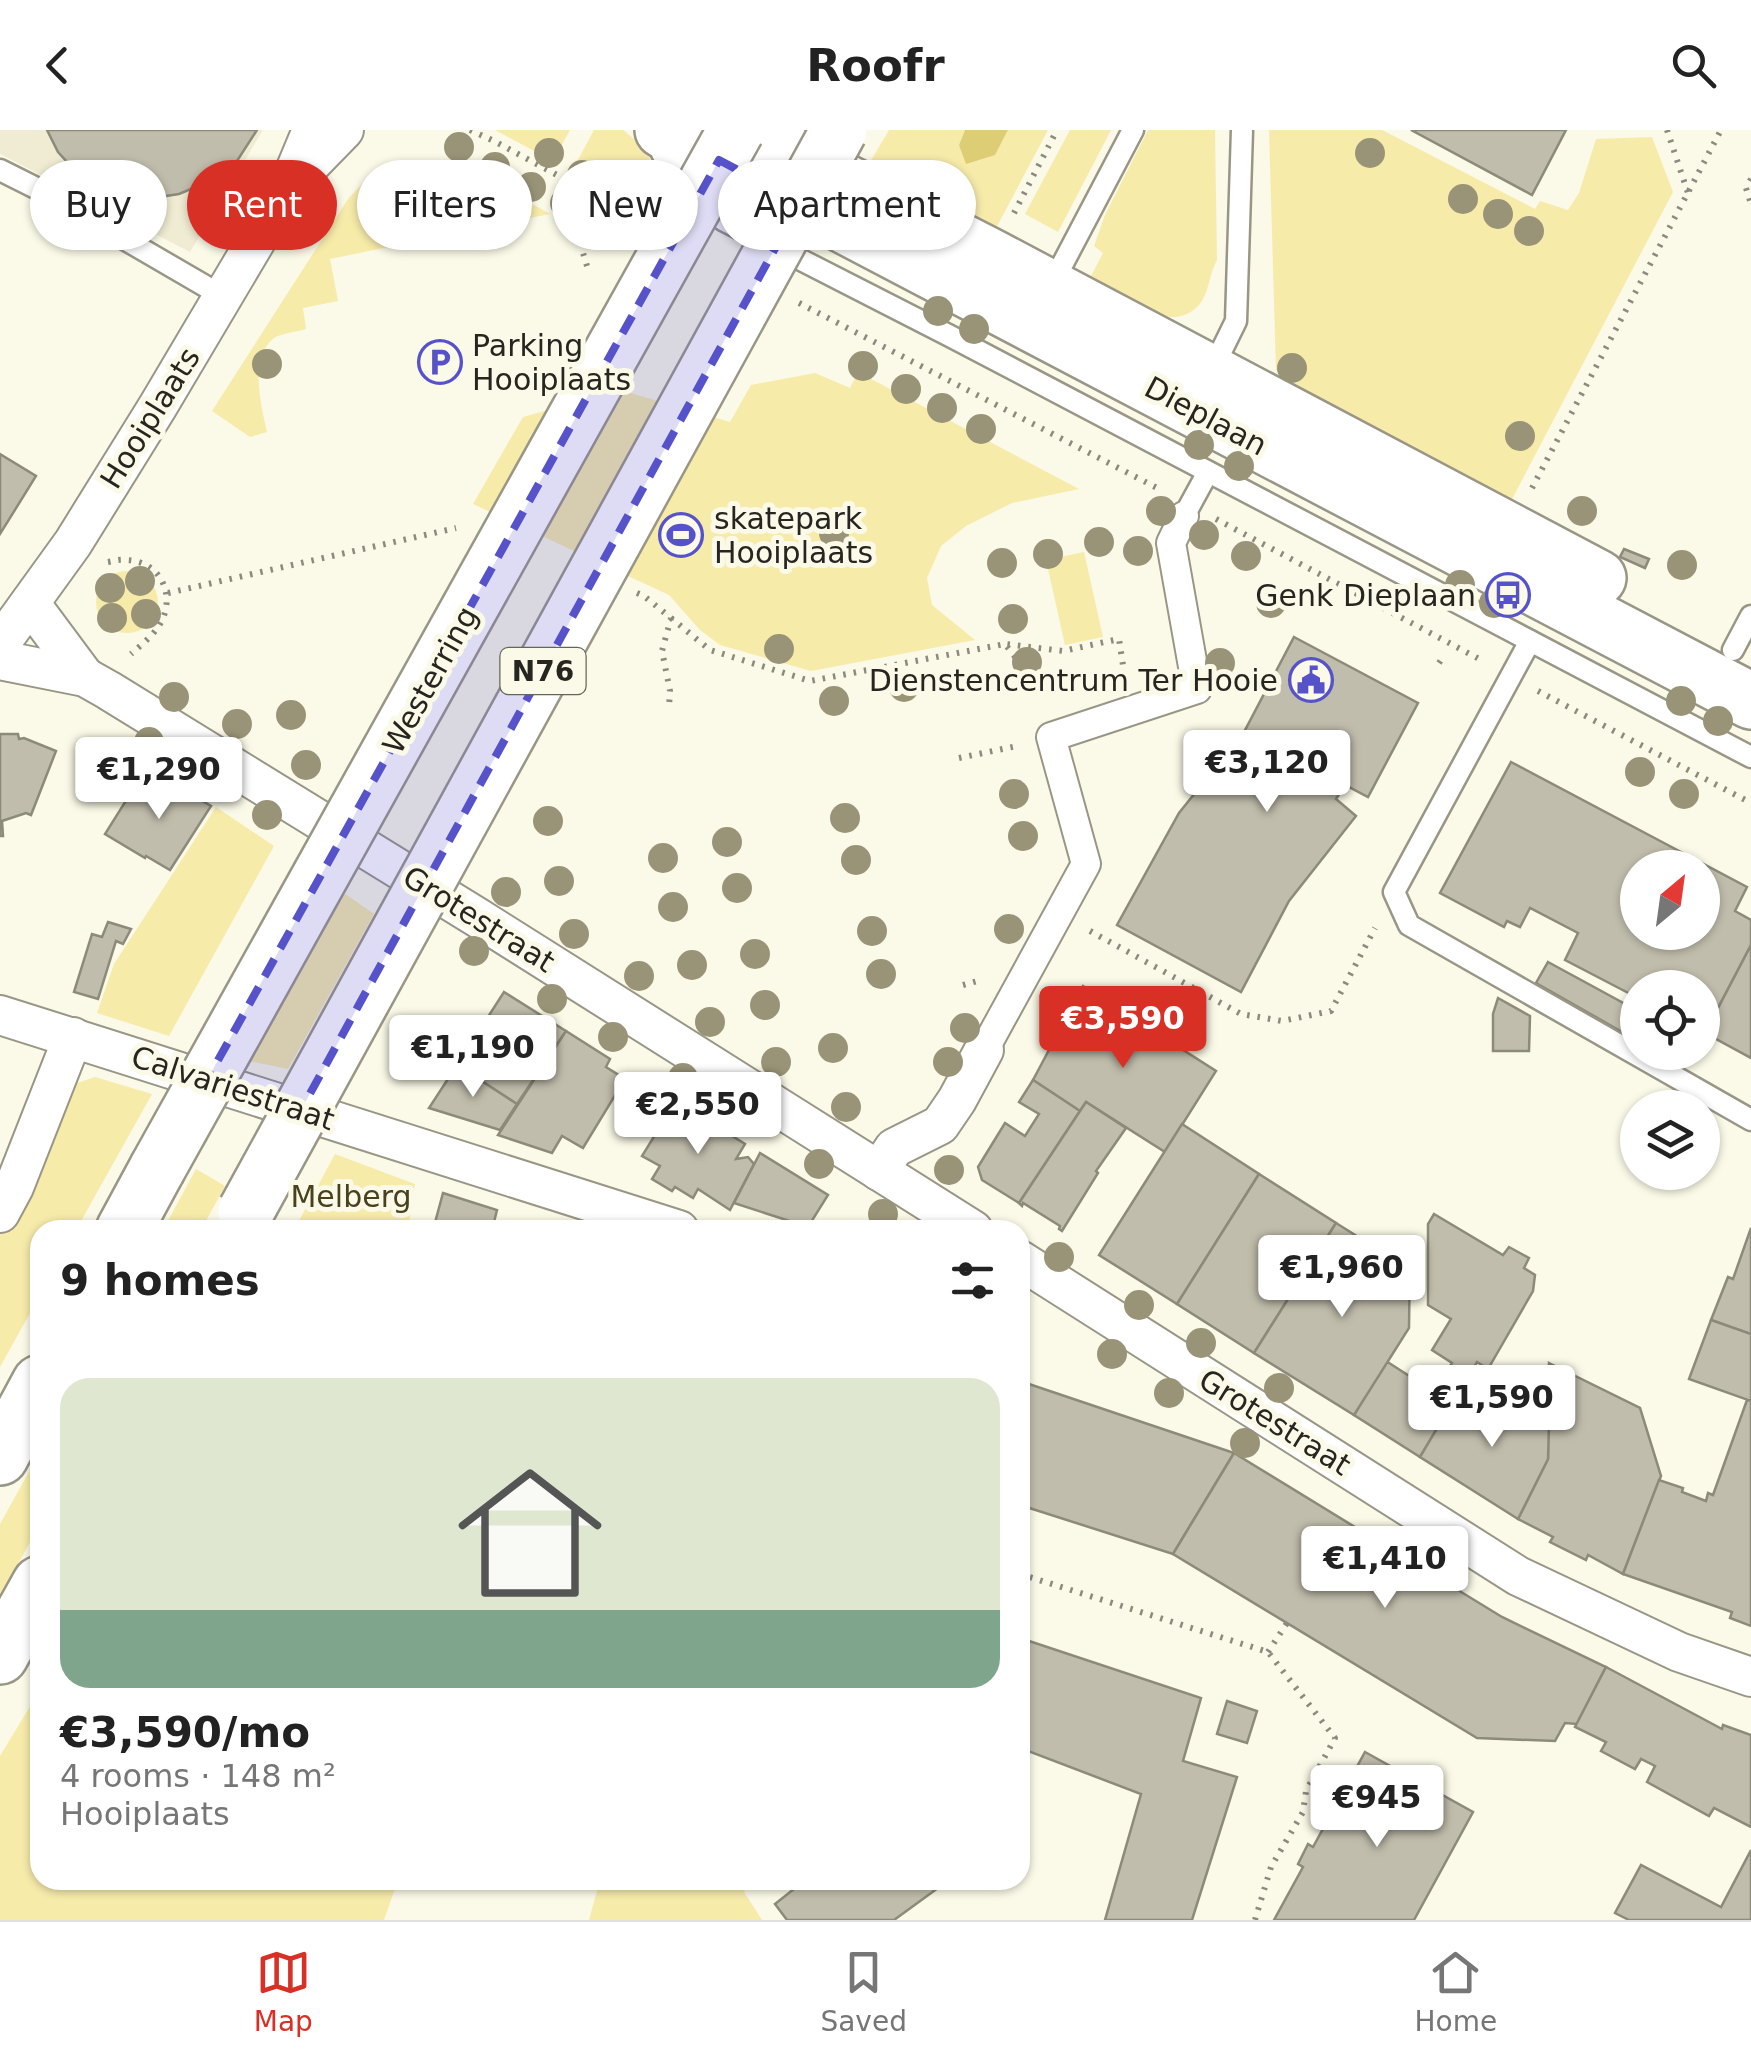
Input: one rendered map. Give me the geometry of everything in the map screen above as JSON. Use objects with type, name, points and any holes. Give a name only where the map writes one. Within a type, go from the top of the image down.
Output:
[{"type":"main road","name":"Dieplaan","points":[[662,130],[1751,701]]},
{"type":"main road","name":"Dieplaan","points":[[740,130],[1210,374],[1745,642]]},
{"type":"main road","name":"Westerring","points":[[129,1220],[740,130]]},
{"type":"main road","name":"N76","points":[[242,1220],[840,130]]},
{"type":"main road","points":[[0,1456],[30,1401]]},
{"type":"main road","points":[[0,1656],[30,1602]]},
{"type":"street","name":"Hooiplaats","points":[[299,160],[312,130]]},
{"type":"street","name":"Hooiplaats","points":[[314,160],[344,130]]},
{"type":"street","name":"Hooiplaats","points":[[0,644],[73,543],[251,250]]},
{"type":"street","points":[[880,1171],[894,1148],[940,1125],[957,1100],[1086,864],[1051,737],[1197,689],[1171,543],[1187,511]]},
{"type":"street","name":"Grotestraat","points":[[30,604],[84,677]]},
{"type":"street","name":"Grotestraat","points":[[0,660],[84,677],[475,916],[957,1220]]},
{"type":"street","name":"Calvariestraat","points":[[0,1015],[648,1220]]},
{"type":"street","points":[[0,1213],[73,1037]]},
{"type":"street","name":"Grotestraat","points":[[1030,1266],[1518,1576],[1680,1652],[1751,1677]]},
{"type":"lane","points":[[653,130],[662,154],[691,196],[723,220],[1751,757]]},
{"type":"lane","points":[[1050,288],[1133,130]]},
{"type":"lane","points":[[1210,374],[1236,322],[1242,130]]},
{"type":"lane","points":[[0,170],[224,296]]},
{"type":"lane","points":[[1187,511],[1208,472]]},
{"type":"lane","points":[[1530,641],[1394,892],[1409,926],[1751,1120]]},
{"type":"path","points":[[470,130],[552,172]]},
{"type":"path","points":[[487,130],[496,142]]},
{"type":"path","points":[[1007,225],[1057,130]]},
{"type":"path","points":[[1666,130],[1688,193]]},
{"type":"path","points":[[1529,494],[1721,130]]},
{"type":"path","points":[[1751,178],[1746,188],[1751,204]]},
{"type":"path","points":[[584,250],[586,266]]},
{"type":"path","points":[[791,299],[1187,511],[1751,803]]},
{"type":"path","points":[[168,593],[436,532]]},
{"type":"path","points":[[107,562],[127,559],[146,565],[161,578],[168,593],[160,625],[131,654]]},
{"type":"path","points":[[658,607],[710,650],[810,682],[1004,644],[1062,651],[1120,639],[1124,665]]},
{"type":"path","points":[[668,707],[670,691],[662,651],[672,618]]},
{"type":"path","points":[[1004,644],[1040,689],[1107,676]]},
{"type":"path","points":[[960,758],[1028,743]]},
{"type":"path","points":[[1105,940],[1240,1014],[1282,1021],[1330,1011],[1394,892]]},
{"type":"path","points":[[1030,1577],[1268,1652],[1335,1738],[1306,1791],[1303,1812],[1271,1867],[1255,1920]]},
{"type":"path","points":[[1268,1652],[1287,1623]]},
{"type":"highlighted area","points":[[719,160],[800,203],[301,1110],[207,1080]]},
{"type":"shaded area","points":[[0,130],[263,130],[245,160],[187,160],[190,252],[167,240],[167,160],[30,160],[30,169],[0,154]]},
{"type":"shaded area","points":[[965,130],[1008,130],[995,155],[976,161],[965,160],[959,145]]},
{"type":"green space","points":[[495,130],[570,130],[552,160]]},
{"type":"green space","points":[[594,130],[623,130],[639,143],[651,160],[578,160]]},
{"type":"green space","points":[[889,130],[965,130],[959,145],[995,155],[1008,130],[1048,130],[994,232],[976,222],[976,160],[871,160]]},
{"type":"green space","points":[[1070,130],[1111,130],[1058,232],[1025,214]]},
{"type":"green space","points":[[1148,130],[1215,130],[1217,260],[1202,300],[1178,317],[1153,311],[1091,276],[1103,253],[1094,246],[1105,215]]},
{"type":"green space","points":[[1269,130],[1382,130],[1535,209],[1540,201],[1568,210],[1579,193],[1596,139],[1652,137],[1673,192],[1511,501],[1283,379],[1276,370]]},
{"type":"green space","points":[[357,189],[357,250],[374,250],[330,259],[338,301],[303,308],[306,329],[281,335],[266,346],[259,382],[267,432],[250,437],[212,411],[315,250],[337,250],[337,216]]},
{"type":"green space","points":[[532,204],[550,214],[532,218]]},
{"type":"green space","points":[[858,372],[1079,489],[1012,503],[966,526],[941,546],[927,578],[932,605],[975,640],[811,671],[720,645],[700,630],[669,595],[473,504],[523,417],[620,390],[730,422],[751,385],[815,373],[850,388]]},
{"type":"green space","points":[[1084,552],[1103,637],[1065,645],[1046,560]]},
{"type":"green space","points":[[127,571],[149,580],[158,602],[149,624],[127,633],[105,624],[96,602],[105,580]]},
{"type":"green space","points":[[216,807],[274,846],[169,1036],[97,1013],[114,964]]},
{"type":"green space","points":[[341,891],[374,914],[288,1069],[249,1061]]},
{"type":"green space","points":[[95,1077],[152,1094],[82,1220],[30,1220],[30,1313],[0,1367],[0,1224],[74,1084]]},
{"type":"green space","name":"Melberg","points":[[335,1154],[415,1184],[410,1220],[299,1220]]},
{"type":"green space","points":[[196,1169],[225,1186],[206,1220],[168,1220]]},
{"type":"green space","points":[[30,1470],[30,1542],[0,1597],[0,1524]]},
{"type":"green space","points":[[30,1706],[30,1890],[394,1890],[384,1920],[0,1920],[0,1756]]},
{"type":"green space","points":[[597,1890],[745,1890],[762,1920],[589,1920]]},
{"type":"building","points":[[47,130],[257,130],[238,160],[187,160],[187,191],[167,196],[167,160],[65,160]]},
{"type":"building","points":[[1411,130],[1566,130],[1532,195]]},
{"type":"building","points":[[0,454],[36,476],[0,534]]},
{"type":"building","points":[[1624,549],[1649,559],[1645,568],[1620,557]]},
{"type":"building","points":[[1294,637],[1418,703],[1368,797],[1345,785],[1336,799],[1356,816],[1289,901],[1241,992],[1117,925],[1179,813],[1244,732]]},
{"type":"building","points":[[0,734],[18,734],[19,739],[56,751],[31,815],[2,821],[3,836],[0,836]]},
{"type":"building","points":[[1511,762],[1677,850],[1620,850],[1620,950],[1720,950],[1720,873],[1747,887],[1735,911],[1751,920],[1751,945],[1720,1004],[1720,970],[1620,970],[1620,989],[1565,960],[1578,933],[1530,908],[1520,927],[1507,921],[1504,927],[1440,893]]},
{"type":"building","points":[[155,774],[211,806],[170,870],[105,834],[132,791],[140,797]]},
{"type":"building","points":[[108,922],[131,929],[123,944],[116,941],[98,999],[74,992],[92,934],[102,937]]},
{"type":"building","points":[[1751,945],[1751,1058],[1720,1041],[1720,1004]]},
{"type":"building","points":[[1548,962],[1620,1001],[1620,1031],[1536,983]]},
{"type":"building","points":[[1083,986],[1216,1071],[1165,1152],[1086,1102],[1080,1111],[1033,1080]]},
{"type":"building","points":[[504,992],[566,1031],[517,1104],[457,1065]]},
{"type":"building","points":[[1498,998],[1530,1016],[1529,1051],[1493,1051],[1493,1014]]},
{"type":"building","points":[[566,1031],[610,1059],[606,1067],[625,1079],[583,1148],[562,1136],[552,1153],[498,1135]]},
{"type":"building","points":[[457,1065],[517,1104],[500,1130],[429,1108]]},
{"type":"building","points":[[1033,1080],[1080,1111],[1019,1203],[982,1180],[978,1167],[1005,1123],[1025,1136],[1039,1114],[1019,1102]]},
{"type":"building","points":[[676,1101],[745,1144],[736,1159],[748,1157],[754,1164],[730,1210],[698,1189],[693,1198],[652,1179],[660,1166],[642,1156]]},
{"type":"building","points":[[1086,1102],[1126,1128],[1062,1231],[1060,1226],[1019,1203]]},
{"type":"building","points":[[1182,1124],[1259,1174],[1177,1304],[1099,1255]]},
{"type":"building","points":[[760,1153],[828,1195],[812,1220],[786,1220],[734,1203]]},
{"type":"building","points":[[1259,1174],[1336,1223],[1254,1353],[1177,1304]]},
{"type":"building","points":[[443,1193],[497,1210],[494,1220],[436,1220]]},
{"type":"building","points":[[1434,1214],[1503,1255],[1509,1247],[1529,1258],[1524,1268],[1535,1275],[1533,1291],[1488,1369],[1477,1362],[1420,1457],[1354,1415],[1386,1361],[1434,1392],[1452,1363],[1432,1350],[1451,1319],[1428,1305],[1428,1224]]},
{"type":"building","points":[[1336,1223],[1387,1255],[1410,1254],[1409,1328],[1354,1415],[1254,1353]]},
{"type":"building","points":[[1751,1228],[1751,1334],[1711,1320],[1728,1277],[1733,1279]]},
{"type":"building","points":[[1711,1320],[1751,1334],[1751,1401],[1689,1379]]},
{"type":"building","points":[[1549,1363],[1640,1408],[1661,1476],[1623,1574],[1588,1555],[1586,1560],[1550,1542],[1553,1537],[1518,1519],[1548,1459]]},
{"type":"building","points":[[1030,1384],[1234,1453],[1173,1554],[1030,1508]]},
{"type":"building","points":[[1491,1388],[1549,1423],[1548,1459],[1518,1519],[1420,1457],[1455,1398],[1477,1411]]},
{"type":"building","points":[[1747,1400],[1751,1401],[1751,1626],[1730,1618],[1732,1612],[1623,1574],[1659,1480],[1706,1501],[1708,1493],[1713,1495]]},
{"type":"building","points":[[1234,1453],[1502,1617],[1606,1667],[1577,1724],[1565,1723],[1555,1741],[1477,1738],[1173,1554]]},
{"type":"building","points":[[1030,1641],[1201,1698],[1183,1761],[1237,1777],[1192,1920],[1105,1920],[1141,1794],[1030,1752]]},
{"type":"building","points":[[1606,1667],[1722,1729],[1723,1725],[1751,1735],[1751,1827],[1714,1808],[1709,1816],[1647,1782],[1655,1766],[1641,1759],[1635,1769],[1601,1751],[1606,1742],[1575,1727]]},
{"type":"building","points":[[1227,1701],[1257,1711],[1247,1743],[1217,1734]]},
{"type":"building","points":[[1365,1752],[1473,1812],[1414,1920],[1274,1920],[1303,1867],[1298,1864],[1308,1844],[1313,1847]]},
{"type":"building","points":[[1751,1850],[1751,1920],[1629,1920],[1615,1913],[1641,1865],[1721,1907]]},
{"type":"building","points":[[793,1890],[935,1890],[894,1920],[787,1920],[775,1904]]},
{"type":"place","name":"Parking Hooiplaats","points":[[440,362]]},
{"type":"place","name":"skatepark Hooiplaats","points":[[681,535]]},
{"type":"place","name":"Genk Dieplaan","points":[[1508,595]]},
{"type":"place","name":"Dienstencentrum Ter Hooie","points":[[1311,680]]}]
